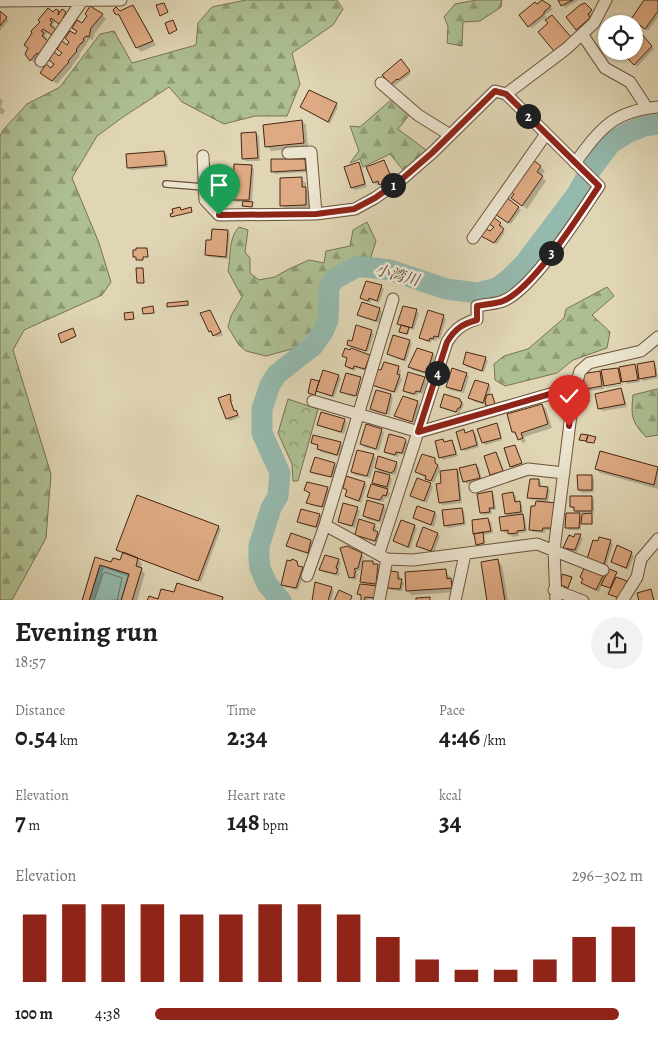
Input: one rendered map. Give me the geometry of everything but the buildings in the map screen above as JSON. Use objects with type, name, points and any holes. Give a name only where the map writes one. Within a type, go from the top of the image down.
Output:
[{"type":"street","points":[[0,1],[121,0]]},
{"type":"street","points":[[506,94],[566,49],[582,34],[594,22],[606,0]]},
{"type":"street","points":[[41,61],[82,1]]},
{"type":"street","points":[[576,164],[597,132],[619,116],[653,107],[630,82],[605,68],[582,34]]},
{"type":"street","points":[[380,83],[418,115],[450,135]]},
{"type":"street","points":[[203,156],[204,200],[219,215],[316,214],[354,209],[375,198],[402,179],[495,91],[506,94],[599,186],[557,246],[525,286],[504,301],[477,306],[477,320],[462,324],[454,330],[447,342],[418,432],[383,556],[380,600]]},
{"type":"street","points":[[472,238],[546,134]]},
{"type":"street","points":[[288,153],[311,152],[316,214]]},
{"type":"street","points":[[307,576],[325,525],[393,299]]},
{"type":"street","points":[[583,600],[555,595],[554,550],[574,391],[580,371],[589,363],[642,351],[658,337]]},
{"type":"street","points":[[313,401],[418,432],[557,392],[574,391]]},
{"type":"street","points":[[475,488],[528,469],[564,474]]},
{"type":"street","points":[[325,525],[383,556],[413,560],[537,544],[603,570]]},
{"type":"street","points":[[622,600],[637,577],[641,559],[658,539]]},
{"type":"street","points":[[455,600],[465,554]]},
{"type":"lane","points":[[166,184],[204,187]]},
{"type":"green space","points":[[246,0],[337,0],[343,9],[333,25],[292,53],[300,84],[287,116],[255,116],[224,124],[182,102],[169,87],[97,136],[72,178],[99,243],[111,282],[102,295],[24,330],[13,350],[51,474],[46,538],[12,600],[0,600],[0,136],[3,130],[27,104],[60,87],[100,34],[114,31],[132,63],[196,45],[198,23],[212,7]]},
{"type":"green space","points":[[477,0],[502,0],[501,7],[480,21],[463,22],[462,46],[447,43],[448,26],[444,17],[455,4]]},
{"type":"green space","points":[[392,99],[410,114],[398,129],[426,150],[404,171],[390,154],[363,167],[360,159],[350,163],[359,151],[350,126],[360,127]]},
{"type":"green space","points":[[367,222],[376,241],[370,260],[344,264],[324,281],[321,316],[314,335],[292,349],[266,356],[246,351],[239,345],[228,327],[231,316],[242,297],[228,271],[231,242],[235,231],[239,227],[248,230],[245,252],[250,258],[250,273],[259,280],[275,277],[309,260],[324,263],[326,251],[350,246],[353,230]]},
{"type":"green space","points":[[607,287],[614,296],[592,315],[610,332],[607,348],[573,360],[557,373],[505,386],[495,380],[494,364],[504,356],[528,349],[564,318],[566,309]]},
{"type":"green space","points":[[658,389],[658,435],[646,437],[637,427],[633,418],[633,395]]},
{"type":"green space","points":[[288,399],[318,409],[298,481],[293,481],[292,464],[278,433]]},
{"type":"water","points":[[100,565],[129,574],[121,600],[89,600]]},
{"type":"waterway","name":"小湾川","points":[[280,600],[267,584],[260,568],[259,559],[259,546],[271,508],[278,496],[280,473],[262,433],[262,409],[270,385],[277,374],[313,346],[323,332],[328,320],[329,288],[333,280],[356,267],[366,267],[390,270],[446,289],[478,293],[497,288],[525,263],[577,194],[590,171],[611,143],[627,133],[644,126],[658,124]]},
{"type":"route","points":[[219,215],[316,214],[354,209],[375,198],[402,179],[432,153],[495,91],[506,94],[599,186],[557,246],[525,286],[504,301],[477,306],[477,320],[462,324],[454,330],[447,342],[418,432],[557,392],[574,391],[569,426]]}]
